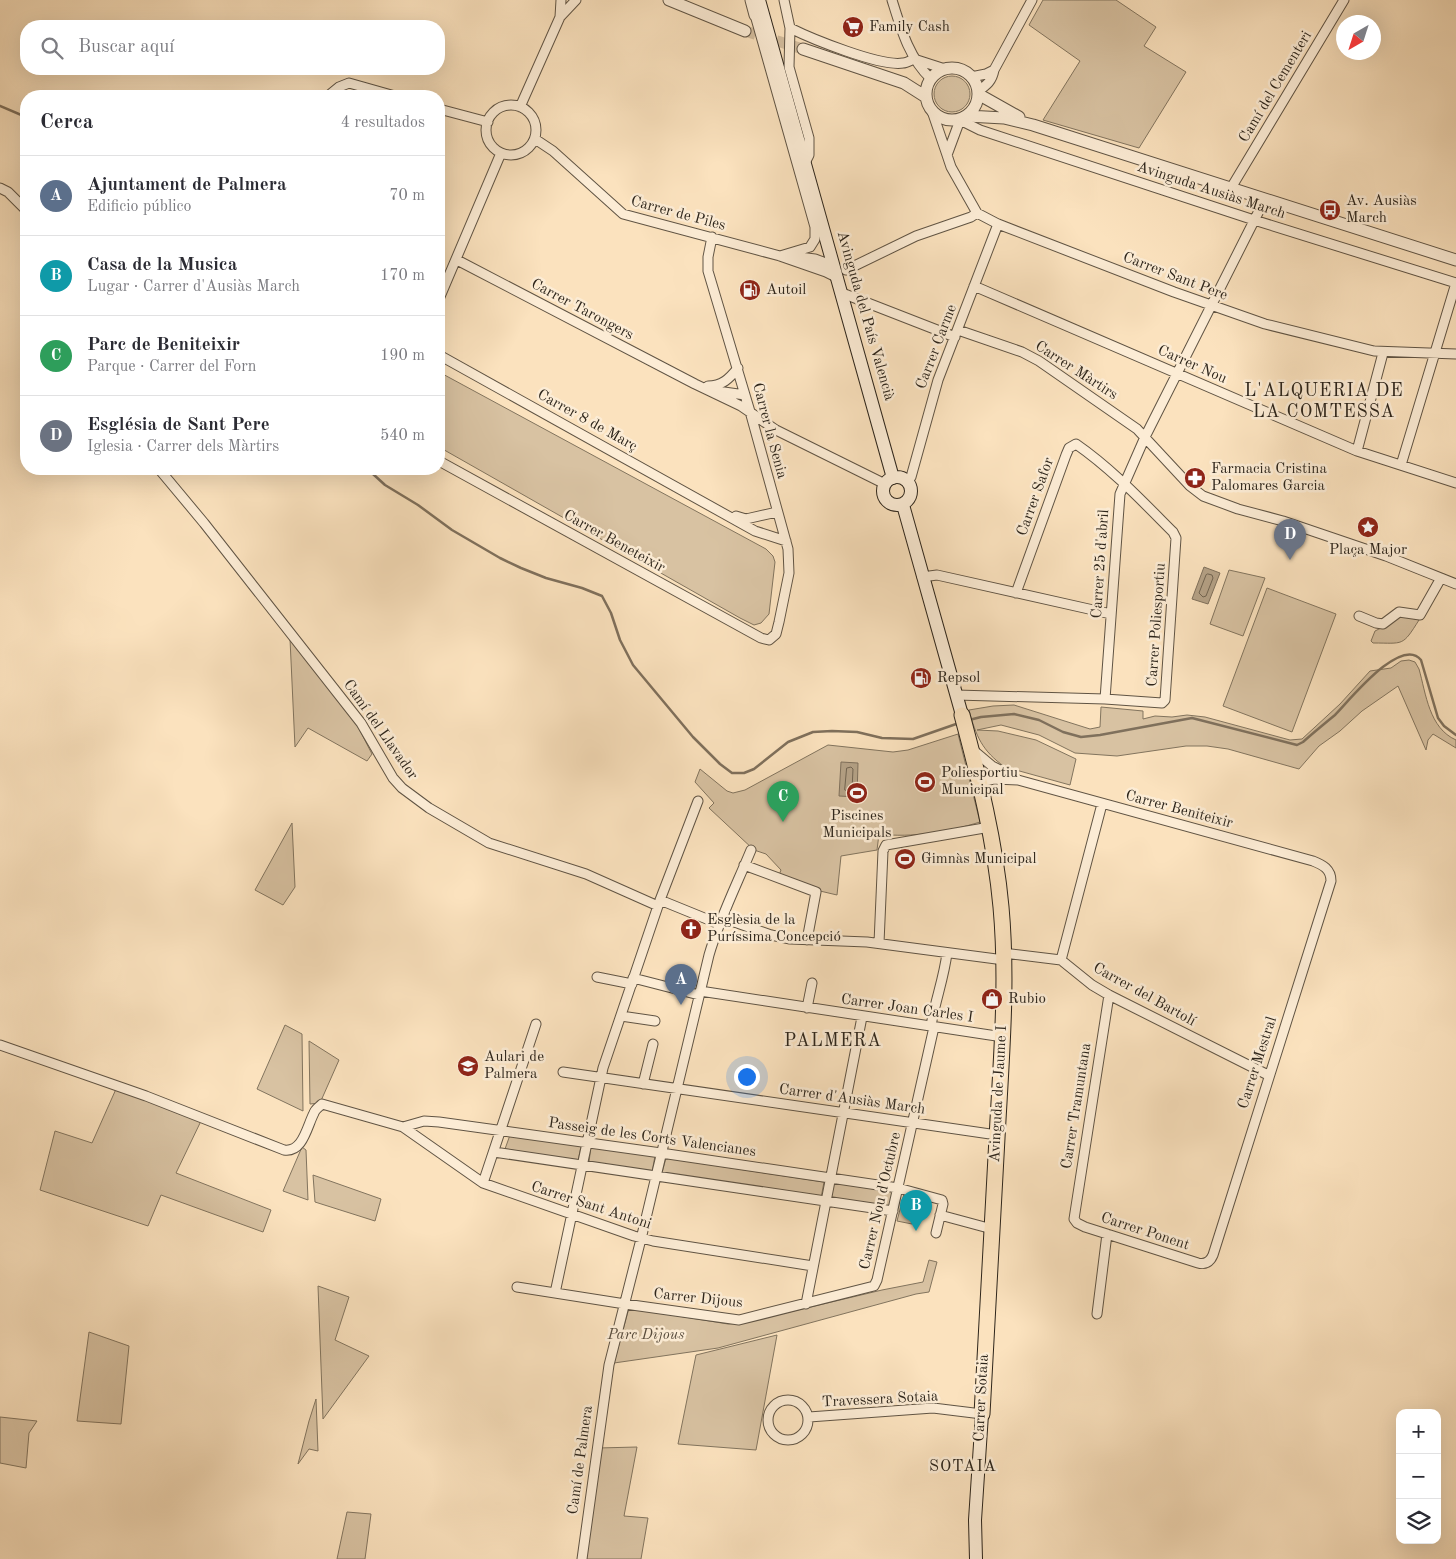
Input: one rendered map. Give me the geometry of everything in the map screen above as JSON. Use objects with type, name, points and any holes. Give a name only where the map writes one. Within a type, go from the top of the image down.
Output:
[{"type":"highway","name":"Avinguda de Jaume I","points":[[962,714],[990,827],[998,885],[1004,956],[1003,1037],[988,1297]]},
{"type":"highway","name":"Carrer Sotaia","points":[[982,1414],[988,1297]]},
{"type":"main road","name":"Avinguda del País Valencià","points":[[759,0],[760,18],[774,53],[805,163],[840,271],[842,293],[889,481]]},
{"type":"main road","points":[[901,478],[908,482],[911,495],[903,505],[894,506],[887,502],[883,492],[889,481],[901,478]]},
{"type":"main road","points":[[903,505],[962,714]]},
{"type":"main road","name":"Carrer Sotaia","points":[[976,1559],[975,1520],[982,1414]]},
{"type":"street","points":[[560,18],[561,0]]},
{"type":"street","points":[[520,107],[560,18],[576,0]]},
{"type":"street","points":[[669,0],[745,31]]},
{"type":"street","points":[[751,0],[760,18]]},
{"type":"street","name":"Avinguda del País Valencià","points":[[784,0],[790,28],[789,67],[809,138],[809,155],[805,163]]},
{"type":"street","points":[[892,0],[910,52],[930,79]]},
{"type":"street","points":[[978,92],[989,83],[994,70],[1032,0]]},
{"type":"street","name":"Camí del Cementeri","points":[[1231,188],[1344,0]]},
{"type":"street","name":"Avinguda del País Valencià","points":[[760,18],[770,66],[815,234],[815,239],[810,247],[780,256]]},
{"type":"street","points":[[790,28],[808,38],[883,62],[903,64],[914,59],[945,69],[959,69],[971,76],[978,92],[976,106],[964,118],[946,155]]},
{"type":"street","points":[[803,49],[904,83],[926,97]]},
{"type":"street","points":[[770,66],[774,53]]},
{"type":"street","points":[[840,271],[916,236],[971,217],[977,213],[951,167],[926,97],[930,79],[945,69]]},
{"type":"street","points":[[971,76],[986,74],[994,70]]},
{"type":"street","points":[[904,83],[930,79]]},
{"type":"street","points":[[335,90],[349,83],[374,90]]},
{"type":"street","points":[[978,92],[1033,125]]},
{"type":"street","points":[[504,106],[520,107],[526,110],[534,120],[536,126],[535,139],[524,152],[516,155],[501,153],[488,140],[486,128],[488,122],[491,115],[504,106]]},
{"type":"street","points":[[445,111],[488,122]]},
{"type":"street","points":[[932,111],[944,120],[1004,118],[1033,125],[1456,260]]},
{"type":"street","name":"Avinguda Ausiàs March","points":[[964,118],[980,130],[1254,220],[1456,283]]},
{"type":"street","name":"Carrer de Piles","points":[[535,139],[554,151],[623,214],[780,256],[814,259],[840,271]]},
{"type":"street","points":[[445,286],[501,153]]},
{"type":"street","points":[[0,188],[8,192],[20,204]]},
{"type":"street","name":"Carrer 25 d'abril","points":[[1105,699],[1120,494],[1144,437],[1264,199]]},
{"type":"street","name":"Carrer Sant Pere","points":[[977,213],[998,224],[1174,292],[1265,324],[1383,353],[1456,354]]},
{"type":"street","name":"Carrer Carme","points":[[908,482],[911,477],[931,402],[998,224]]},
{"type":"street","name":"Carrer la Senia","points":[[712,237],[708,257],[708,271],[738,368],[790,558],[789,572],[776,634]]},
{"type":"street","name":"Carrer Tarongers","points":[[457,260],[741,406],[751,415],[776,430],[889,481]]},
{"type":"street","points":[[1401,465],[1456,283]]},
{"type":"street","name":"Carrer Nou","points":[[974,286],[1357,451],[1456,483]]},
{"type":"street","points":[[842,293],[956,333]]},
{"type":"street","name":"Carrer Màrtirs","points":[[956,333],[1027,354],[1129,423],[1190,486],[1203,496],[1386,556],[1441,578]]},
{"type":"street","points":[[1357,451],[1383,353]]},
{"type":"street","name":"Carrer 8 de Març","points":[[445,359],[755,531],[786,541]]},
{"type":"street","name":"Carrer Tarongers","points":[[695,384],[718,386],[731,377],[738,368]]},
{"type":"street","name":"Carrer Tarongers","points":[[695,384],[723,393],[745,395]]},
{"type":"street","name":"Carrer Safor","points":[[1016,593],[1069,448],[1076,444],[1098,459],[1124,483]]},
{"type":"street","name":"Carrer Beneteixir","points":[[445,464],[761,638],[770,640],[776,634]]},
{"type":"street","name":"Camí del Llavador","points":[[164,475],[361,723],[393,778],[411,796],[450,822],[489,843],[586,874],[659,903],[771,934],[807,940],[879,943],[947,953],[1004,956]]},
{"type":"street","name":"Carrer Poliesportiu","points":[[956,695],[1105,699],[1162,703],[1165,700],[1176,538],[1173,532],[1124,483]]},
{"type":"street","name":"Carrer 8 de Març","points":[[722,512],[746,519],[777,512]]},
{"type":"street","points":[[922,577],[937,575],[1111,614]]},
{"type":"street","points":[[1359,616],[1383,624],[1399,612],[1420,615],[1441,578],[1456,584]]},
{"type":"street","name":"Carrer Beniteixir","points":[[969,742],[984,760],[998,770],[1018,780],[1313,861],[1321,864],[1330,872]]},
{"type":"street","name":"Carrer Beniteixir","points":[[978,776],[986,768],[998,770]]},
{"type":"street","name":"Carrer Beniteixir","points":[[978,776],[1018,780]]},
{"type":"street","points":[[555,1293],[601,1077],[659,903],[698,801]]},
{"type":"street","points":[[1004,956],[1061,960],[1102,804]]},
{"type":"street","points":[[879,943],[883,851],[886,845],[990,827]]},
{"type":"street","name":"Camí de Palmera","points":[[582,1559],[609,1364],[641,1239],[699,993],[721,921],[751,850]]},
{"type":"street","points":[[744,865],[816,892],[807,940]]},
{"type":"street","name":"Carrer Mestral","points":[[1208,1262],[1212,1255],[1331,881],[1330,872]]},
{"type":"street","name":"Carrer Nou d'Octubre","points":[[874,1286],[877,1280],[913,1122],[933,1026],[933,1012],[945,971],[947,953]]},
{"type":"street","name":"Carrer del Bartolí","points":[[1061,960],[1092,985],[1108,995],[1268,1075]]},
{"type":"street","name":"Carrer Joan Carles I","points":[[597,977],[1003,1037]]},
{"type":"street","points":[[808,1008],[812,984]]},
{"type":"street","name":"Carrer Tramuntana","points":[[1075,1221],[1073,1216],[1108,995]]},
{"type":"street","points":[[621,1016],[655,1021]]},
{"type":"street","points":[[806,1304],[862,1017]]},
{"type":"street","points":[[483,1183],[536,1024]]},
{"type":"street","points":[[643,1084],[653,1044]]},
{"type":"street","name":"Carrer Sant Antoni","points":[[0,1045],[146,1096],[284,1150],[291,1150],[298,1146],[314,1111],[322,1104],[403,1127],[483,1183],[641,1239],[813,1266]]},
{"type":"street","name":"Carrer d'Ausiàs March","points":[[563,1072],[997,1135]]},
{"type":"street","name":"Passeig de les Corts Valencianes","points":[[403,1127],[432,1121],[898,1188]]},
{"type":"street","points":[[494,1152],[893,1211]]},
{"type":"street","points":[[898,1188],[942,1200],[943,1204],[936,1234]]},
{"type":"street","points":[[940,1215],[992,1229]]},
{"type":"street","name":"Carrer Ponent","points":[[1075,1221],[1082,1226],[1198,1263],[1208,1262]]},
{"type":"street","points":[[1097,1314],[1107,1234]]},
{"type":"street","name":"Carrer Dijous","points":[[517,1287],[739,1320],[874,1286]]},
{"type":"street","name":"Travessera Sotaia","points":[[782,1400],[789,1400],[800,1404],[805,1409],[809,1418],[805,1432],[797,1439],[790,1441],[776,1437],[768,1425],[771,1408],[782,1400]]},
{"type":"street","name":"Travessera Sotaia","points":[[809,1418],[933,1408],[982,1414]]},
{"type":"green space","points":[[1043,0],[1116,0],[1156,27],[1144,46],[1186,72],[1139,148],[1043,120],[1080,61],[1029,25]]},
{"type":"green space","points":[[952,76],[965,81],[970,94],[965,107],[952,112],[939,107],[934,94],[939,81]]},
{"type":"green space","points":[[445,375],[766,549],[773,556],[775,562],[769,614],[761,623],[754,625],[445,450]]},
{"type":"green space","points":[[1229,570],[1265,578],[1243,636],[1210,624]]},
{"type":"green space","points":[[1267,588],[1336,614],[1292,732],[1223,706]]},
{"type":"green space","points":[[1400,615],[1419,620],[1405,639],[1397,643],[1373,643],[1371,641],[1375,631]]},
{"type":"green space","points":[[290,639],[357,725],[372,754],[367,761],[308,728],[295,747]]},
{"type":"green space","points":[[1409,660],[1415,662],[1419,669],[1434,719],[1447,735],[1456,740],[1456,748],[1433,734],[1428,740],[1426,750],[1398,686],[1362,711],[1340,731],[1319,746],[1299,769],[1228,749],[1207,746],[1186,746],[1117,756],[1075,753],[1039,735],[1001,725],[977,730],[998,731],[1036,740],[1076,759],[1070,785],[1005,767],[985,749],[974,728],[969,710],[1014,705],[1090,729],[1100,727],[1101,707],[1143,711],[1143,719],[1155,716],[1172,717],[1187,715],[1205,717],[1290,740],[1302,739],[1340,704],[1370,671],[1391,668],[1401,661]]},
{"type":"green space","points":[[958,734],[980,822],[930,833],[879,834],[877,850],[841,856],[837,895],[820,891],[779,875],[781,870],[766,854],[754,850],[709,808],[714,803],[695,782],[700,769],[727,791],[733,793],[745,790],[828,745],[893,752],[908,750]]},
{"type":"green space","points":[[292,823],[295,887],[283,905],[255,890]]},
{"type":"green space","points":[[285,1025],[302,1034],[303,1111],[257,1089]]},
{"type":"green space","points":[[309,1041],[339,1060],[320,1103],[310,1104]]},
{"type":"green space","points":[[116,1089],[201,1121],[176,1173],[271,1210],[263,1232],[161,1195],[148,1226],[40,1190],[55,1131],[92,1143]]},
{"type":"green space","points":[[510,1135],[581,1146],[578,1161],[505,1149]]},
{"type":"green space","points":[[591,1146],[655,1156],[652,1172],[589,1162]]},
{"type":"green space","points":[[302,1147],[306,1150],[308,1200],[283,1191]]},
{"type":"green space","points":[[666,1158],[824,1182],[821,1198],[662,1173]]},
{"type":"green space","points":[[313,1175],[381,1199],[375,1221],[315,1202]]},
{"type":"green space","points":[[834,1183],[894,1192],[891,1208],[831,1198]]},
{"type":"green space","points":[[904,1194],[923,1200],[920,1213],[915,1212],[912,1224],[897,1221]]},
{"type":"green space","name":"Parc Dijous","points":[[929,1260],[937,1262],[929,1292],[718,1348],[614,1363],[629,1308],[728,1324],[743,1323],[923,1282]]},
{"type":"green space","points":[[318,1286],[349,1297],[335,1340],[369,1356],[323,1419]]},
{"type":"green space","points":[[89,1332],[129,1346],[121,1424],[77,1421]]},
{"type":"green space","points":[[777,1335],[756,1450],[678,1444],[696,1355]]},
{"type":"green space","points":[[316,1399],[318,1451],[309,1449],[298,1464],[309,1421]]},
{"type":"green space","points":[[0,1417],[37,1421],[29,1433],[26,1468],[0,1463]]},
{"type":"green space","points":[[637,1447],[624,1516],[648,1518],[641,1559],[585,1559],[598,1448]]},
{"type":"green space","points":[[347,1512],[371,1514],[365,1559],[337,1559]]},
{"type":"water","points":[[1204,567],[1220,573],[1208,604],[1192,599]]},
{"type":"water","points":[[841,762],[858,763],[857,797],[839,796]]},
{"type":"waterway","points":[[0,106],[20,114]]},
{"type":"waterway","points":[[374,475],[385,485],[418,505],[452,530],[500,558],[546,578],[602,596],[611,613],[620,640],[633,665],[693,737],[720,764],[732,773],[744,773],[754,769],[788,742],[813,732],[857,732],[882,738],[913,739],[959,723]]},
{"type":"waterway","points":[[969,720],[1014,714],[1039,720],[1063,732],[1081,737],[1192,718],[1297,745],[1335,715],[1375,673],[1401,656],[1412,655],[1421,660],[1438,718],[1444,726],[1456,735]]},
{"type":"tunnel","points":[[745,31],[803,49]]},
{"type":"place","name":"Family Cash","points":[[853,27]]},
{"type":"place","name":"Av. Ausiàs March","points":[[1330,210]]},
{"type":"place","name":"Autoil","points":[[750,290]]},
{"type":"place","name":"Farmacia Cristina Palomares Garcia","points":[[1195,478]]},
{"type":"place","name":"Plaça Major","points":[[1368,527]]},
{"type":"place","name":"Església de Sant Pere","points":[[1290,560]]},
{"type":"place","name":"Repsol","points":[[921,678]]},
{"type":"place","name":"Poliesportiu Municipal","points":[[925,782]]},
{"type":"place","name":"Piscines Municipals","points":[[857,793]]},
{"type":"place","name":"Parc de Beniteixir","points":[[783,822]]},
{"type":"place","name":"Gimnàs Municipal","points":[[905,859]]},
{"type":"place","name":"Esglèsia de la Puríssima Concepció","points":[[691,929]]},
{"type":"place","name":"Rubio","points":[[992,999]]},
{"type":"place","name":"Ajuntament de Palmera","points":[[681,1005]]},
{"type":"place","name":"Aulari de Palmera","points":[[468,1066]]},
{"type":"place","name":"Casa de la Musica","points":[[916,1231]]},
{"type":"district","name":"L'ALQUERIA DE LA COMTESSA","points":[[1324,401]]},
{"type":"district","name":"PALMERA","points":[[833,1041]]},
{"type":"district","name":"SOTAIA","points":[[963,1467]]}]
